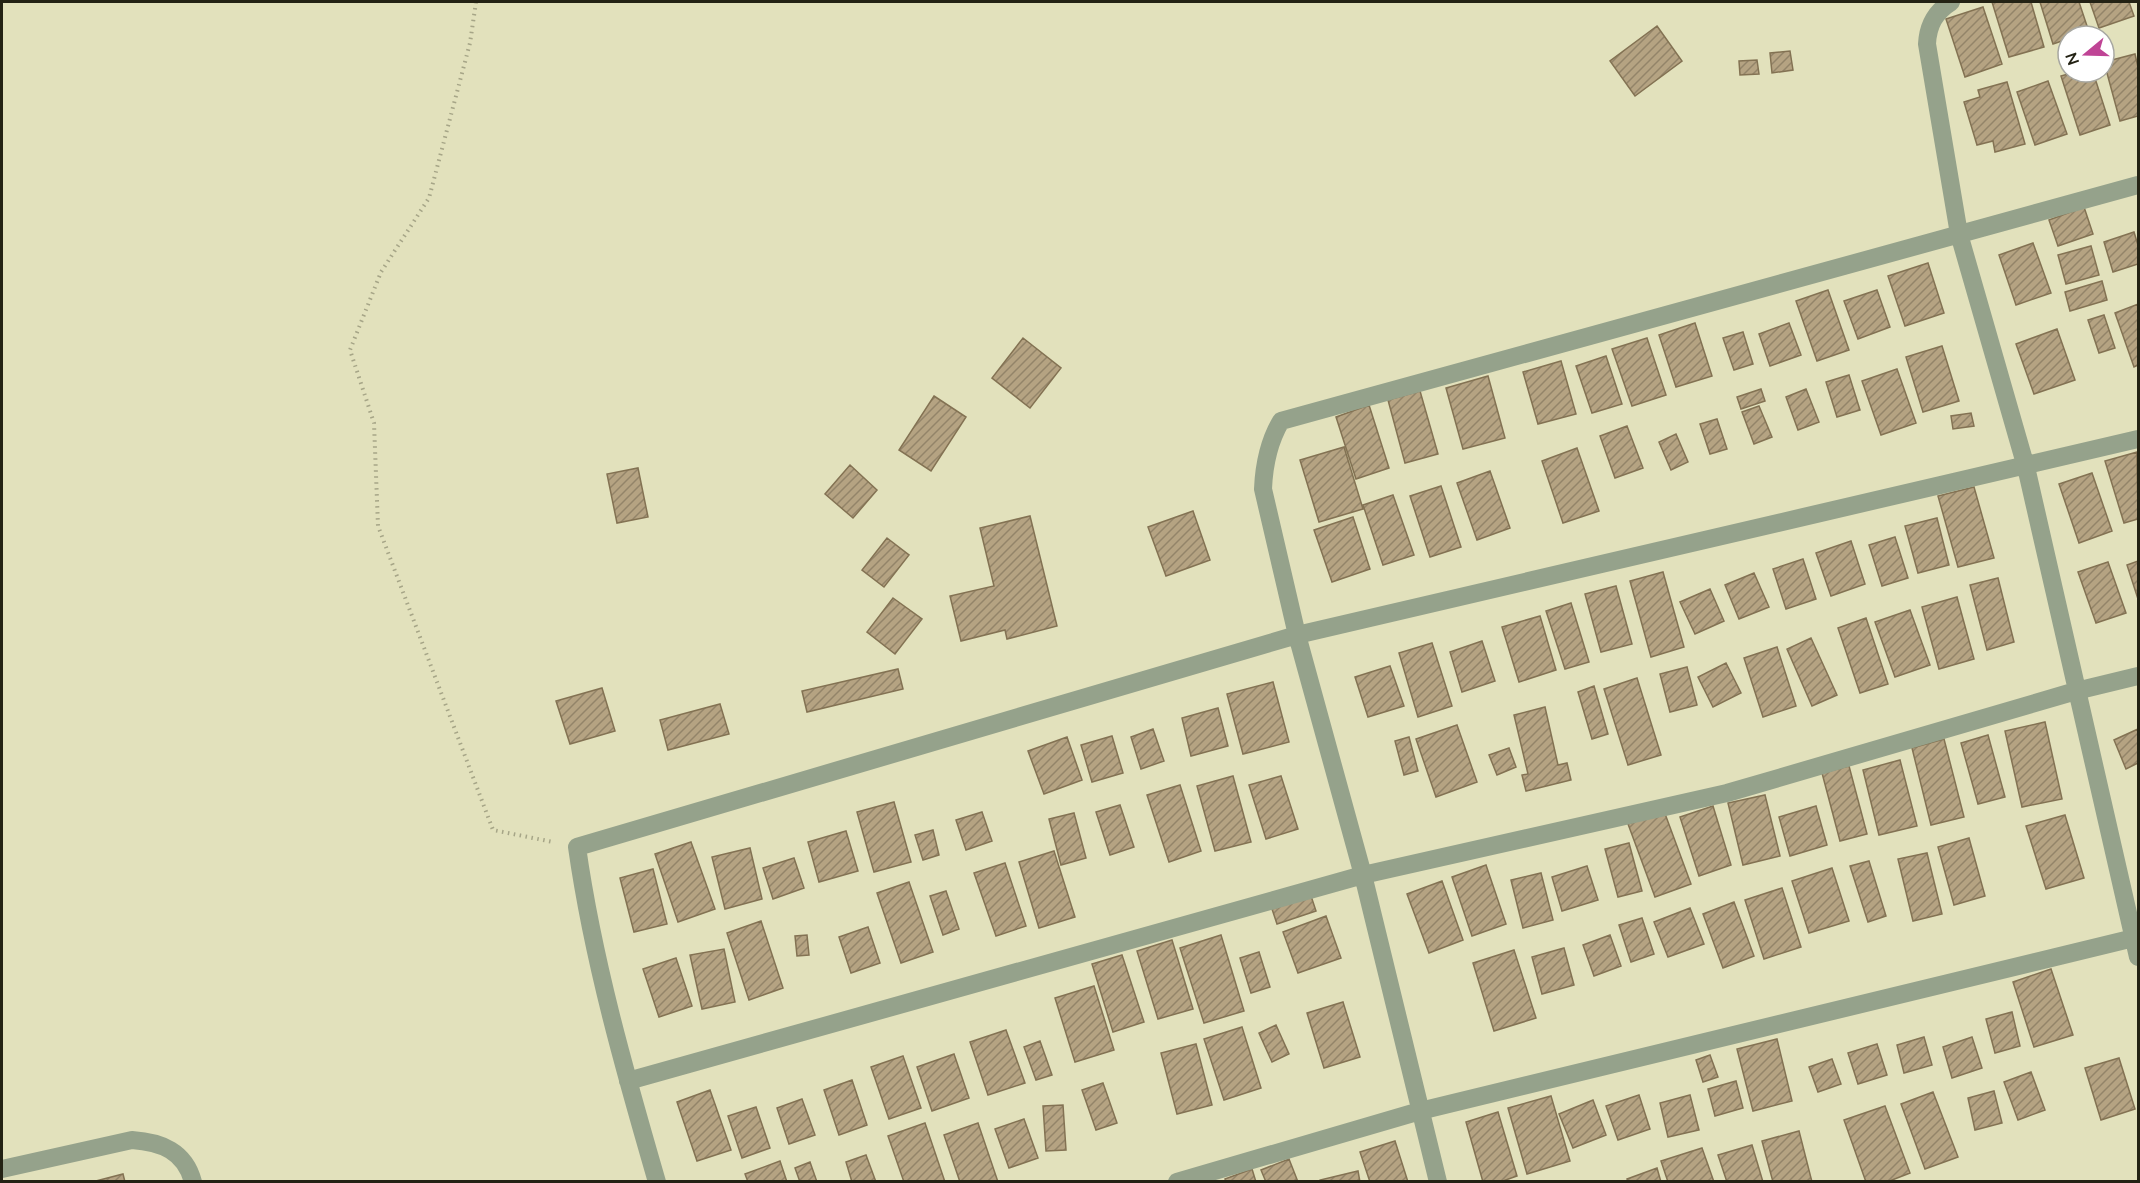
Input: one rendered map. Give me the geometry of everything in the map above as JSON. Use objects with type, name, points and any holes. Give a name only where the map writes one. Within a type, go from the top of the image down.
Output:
[{"type":"street","points":[[1951,2],[1934,16],[1928,31],[1927,44],[1959,234],[2025,467],[2139,957]]},
{"type":"street","points":[[1438,1182],[1363,875],[1297,635],[1263,489],[1264,467],[1273,434],[1281,421],[2139,185]]},
{"type":"street","points":[[657,1182],[628,1081],[584,898],[577,847],[1297,635],[2139,439]]},
{"type":"street","points":[[628,1081],[1363,875],[1727,793],[2076,691],[2139,676]]},
{"type":"street","points":[[1177,1182],[1420,1111],[2136,937]]},
{"type":"street","points":[[2,1169],[132,1140],[149,1141],[174,1150],[184,1162],[193,1182]]},
{"type":"path","points":[[476,2],[470,43],[429,198],[381,272],[350,350],[374,423],[378,526],[493,830],[577,847]]},
{"type":"building","points":[[1992,2],[2031,2],[2044,47],[2009,57]]},
{"type":"building","points":[[2040,2],[2079,2],[2086,24],[2056,24],[2056,43],[2053,44]]},
{"type":"building","points":[[2090,2],[2129,2],[2134,16],[2111,24],[2098,24]]},
{"type":"building","points":[[1983,7],[2002,64],[1965,77],[1946,19]]},
{"type":"building","points":[[1657,26],[1682,61],[1635,96],[1610,61]]},
{"type":"building","points":[[1790,51],[1793,70],[1772,73],[1770,53]]},
{"type":"building","points":[[2135,54],[2138,67],[2138,116],[2120,121],[2110,84],[2116,84],[2116,59]]},
{"type":"building","points":[[1757,60],[1759,74],[1740,75],[1739,61]]},
{"type":"building","points":[[2048,81],[2067,134],[2035,145],[2017,92]]},
{"type":"building","points":[[2007,82],[2025,144],[1995,152],[1993,141],[1977,145],[1964,102],[1980,97],[1978,90]]},
{"type":"building","points":[[2064,84],[2097,84],[2110,125],[2080,135]]},
{"type":"building","points":[[2084,207],[2093,234],[2058,246],[2049,220]]},
{"type":"building","points":[[2134,232],[2138,245],[2138,264],[2113,272],[2104,242]]},
{"type":"building","points":[[2033,243],[2051,293],[2016,305],[1999,255]]},
{"type":"building","points":[[2091,246],[2099,275],[2066,284],[2058,255]]},
{"type":"building","points":[[1928,263],[1944,313],[1905,326],[1888,276]]},
{"type":"building","points":[[2102,281],[2107,300],[2070,311],[2065,292]]},
{"type":"building","points":[[1828,290],[1849,350],[1817,361],[1796,301]]},
{"type":"building","points":[[1877,290],[1890,327],[1858,339],[1844,301]]},
{"type":"building","points":[[2138,304],[2138,365],[2134,367],[2115,313]]},
{"type":"building","points":[[2104,315],[2115,348],[2099,353],[2088,320]]},
{"type":"building","points":[[1695,323],[1712,376],[1676,387],[1659,335]]},
{"type":"building","points":[[1789,323],[1801,355],[1770,366],[1759,334]]},
{"type":"building","points":[[2057,329],[2075,380],[2034,394],[2016,344]]},
{"type":"building","points":[[1743,332],[1753,364],[1734,370],[1723,338]]},
{"type":"building","points":[[1023,338],[1061,368],[1030,408],[992,378]]},
{"type":"building","points":[[1647,338],[1666,395],[1632,406],[1612,349]]},
{"type":"building","points":[[1942,346],[1959,401],[1923,412],[1906,357]]},
{"type":"building","points":[[1606,356],[1622,404],[1592,413],[1576,366]]},
{"type":"building","points":[[1561,361],[1576,414],[1538,424],[1523,372]]},
{"type":"building","points":[[1897,369],[1916,423],[1881,435],[1862,381]]},
{"type":"building","points":[[1849,375],[1860,410],[1837,417],[1826,382]]},
{"type":"building","points":[[1488,376],[1505,438],[1463,449],[1446,388]]},
{"type":"building","points":[[1761,389],[1765,401],[1741,409],[1737,397]]},
{"type":"building","points":[[1806,389],[1819,422],[1798,430],[1786,397]]},
{"type":"building","points":[[1420,391],[1438,454],[1405,463],[1388,400]]},
{"type":"building","points":[[934,396],[966,417],[931,471],[899,450]]},
{"type":"building","points":[[1369,405],[1389,468],[1356,479],[1336,417]]},
{"type":"building","points":[[1759,406],[1772,437],[1754,444],[1742,412]]},
{"type":"building","points":[[1971,413],[1974,426],[1953,429],[1951,416]]},
{"type":"building","points":[[1717,419],[1727,449],[1710,454],[1700,424]]},
{"type":"building","points":[[1627,426],[1643,468],[1615,478],[1600,436]]},
{"type":"building","points":[[1676,434],[1688,462],[1671,470],[1659,442]]},
{"type":"building","points":[[1344,447],[1363,509],[1319,522],[1300,460]]},
{"type":"building","points":[[1577,448],[1599,511],[1563,523],[1542,461]]},
{"type":"building","points":[[2137,452],[2138,519],[2124,523],[2105,461]]},
{"type":"building","points":[[850,465],[877,490],[853,518],[825,494]]},
{"type":"building","points":[[638,468],[648,517],[617,523],[607,474]]},
{"type":"building","points":[[1490,471],[1510,528],[1477,540],[1457,483]]},
{"type":"building","points":[[2092,473],[2112,531],[2079,543],[2059,484]]},
{"type":"building","points":[[1441,486],[1461,547],[1430,557],[1410,496]]},
{"type":"building","points":[[1974,487],[1994,558],[1958,567],[1938,496]]},
{"type":"building","points":[[1393,495],[1414,555],[1383,565],[1363,505]]},
{"type":"building","points":[[1193,511],[1210,560],[1166,576],[1148,527]]},
{"type":"building","points":[[1030,516],[1057,626],[1007,639],[1005,630],[961,641],[950,596],[994,586],[980,528]]},
{"type":"building","points":[[1353,517],[1370,569],[1332,582],[1314,530]]},
{"type":"building","points":[[1937,518],[1949,565],[1918,573],[1905,526]]},
{"type":"building","points":[[1895,537],[1908,578],[1882,586],[1869,545]]},
{"type":"building","points":[[887,538],[909,555],[884,587],[862,570]]},
{"type":"building","points":[[1851,541],[1865,584],[1831,596],[1816,553]]},
{"type":"building","points":[[1803,559],[1816,599],[1786,609],[1773,569]]},
{"type":"building","points":[[2138,561],[2138,599],[2127,565]]},
{"type":"building","points":[[2108,562],[2126,613],[2096,623],[2078,572]]},
{"type":"building","points":[[1663,572],[1684,647],[1651,657],[1630,581]]},
{"type":"building","points":[[1754,573],[1769,607],[1739,619],[1725,585]]},
{"type":"building","points":[[1998,578],[2014,642],[1987,650],[1970,585]]},
{"type":"building","points":[[1616,586],[1632,644],[1601,652],[1585,594]]},
{"type":"building","points":[[1710,589],[1724,621],[1695,634],[1680,602]]},
{"type":"building","points":[[1957,597],[1974,659],[1939,669],[1922,607]]},
{"type":"building","points":[[893,598],[922,619],[895,654],[867,632]]},
{"type":"building","points":[[1571,603],[1589,662],[1565,669],[1546,611]]},
{"type":"building","points":[[1910,610],[1930,665],[1895,677],[1875,622]]},
{"type":"building","points":[[1540,616],[1556,670],[1519,682],[1502,627]]},
{"type":"building","points":[[1866,618],[1888,684],[1860,693],[1838,628]]},
{"type":"building","points":[[1811,638],[1837,695],[1812,706],[1787,649]]},
{"type":"building","points":[[1482,641],[1495,681],[1462,692],[1450,652]]},
{"type":"building","points":[[1432,643],[1452,706],[1418,717],[1399,653]]},
{"type":"building","points":[[1777,647],[1796,706],[1763,717],[1744,658]]},
{"type":"building","points":[[1726,663],[1741,693],[1713,707],[1698,677]]},
{"type":"building","points":[[1390,666],[1404,706],[1368,717],[1355,677]]},
{"type":"building","points":[[1687,667],[1697,705],[1670,712],[1660,674]]},
{"type":"building","points":[[898,669],[903,689],[807,712],[802,691]]},
{"type":"building","points":[[1637,678],[1661,755],[1628,765],[1604,689]]},
{"type":"building","points":[[1273,682],[1289,742],[1243,754],[1227,694]]},
{"type":"building","points":[[1594,686],[1608,734],[1592,739],[1578,692]]},
{"type":"building","points":[[602,688],[615,731],[570,744],[556,701]]},
{"type":"building","points":[[720,704],[729,734],[668,750],[660,720]]},
{"type":"building","points":[[1545,707],[1558,765],[1567,763],[1571,780],[1526,791],[1522,775],[1528,774],[1514,715]]},
{"type":"building","points":[[1218,708],[1228,746],[1191,756],[1182,718]]},
{"type":"building","points":[[2045,722],[2062,799],[2022,807],[2005,731]]},
{"type":"building","points":[[1457,725],[1477,782],[1436,797],[1416,739]]},
{"type":"building","points":[[1153,729],[1164,761],[1141,769],[1131,737]]},
{"type":"building","points":[[2138,729],[2138,763],[2126,769],[2114,740]]},
{"type":"building","points":[[1988,735],[2005,797],[1978,804],[1961,743]]},
{"type":"building","points":[[1112,736],[1123,773],[1092,782],[1081,745]]},
{"type":"building","points":[[1067,737],[1082,780],[1044,794],[1028,751]]},
{"type":"building","points":[[1409,737],[1418,771],[1404,775],[1395,741]]},
{"type":"building","points":[[1944,739],[1964,817],[1931,825],[1912,748]]},
{"type":"building","points":[[1509,748],[1516,767],[1497,775],[1489,755]]},
{"type":"building","points":[[1900,760],[1917,826],[1879,835],[1863,770]]},
{"type":"building","points":[[1849,766],[1867,834],[1840,841],[1822,773]]},
{"type":"building","points":[[1233,776],[1251,842],[1215,851],[1197,786]]},
{"type":"building","points":[[1281,776],[1298,829],[1266,839],[1249,785]]},
{"type":"building","points":[[1180,785],[1201,851],[1169,862],[1147,795]]},
{"type":"building","points":[[1765,795],[1780,856],[1743,865],[1728,803]]},
{"type":"building","points":[[894,802],[911,862],[874,872],[857,812]]},
{"type":"building","points":[[1120,805],[1134,847],[1110,855],[1096,812]]},
{"type":"building","points":[[1713,806],[1731,865],[1699,876],[1680,817]]},
{"type":"building","points":[[1816,806],[1827,845],[1790,856],[1779,817]]},
{"type":"building","points":[[1664,811],[1691,884],[1655,897],[1628,824]]},
{"type":"building","points":[[982,812],[992,841],[966,850],[956,820]]},
{"type":"building","points":[[1074,813],[1086,858],[1061,865],[1049,819]]},
{"type":"building","points":[[2065,815],[2084,878],[2046,889],[2026,826]]},
{"type":"building","points":[[933,830],[939,855],[923,860],[915,835]]},
{"type":"building","points":[[846,831],[858,871],[819,882],[808,842]]},
{"type":"building","points":[[1969,838],[1985,896],[1954,905],[1938,847]]},
{"type":"building","points":[[691,842],[715,909],[678,922],[655,854]]},
{"type":"building","points":[[1629,843],[1642,891],[1618,897],[1605,849]]},
{"type":"building","points":[[750,848],[762,899],[725,909],[712,857]]},
{"type":"building","points":[[1054,851],[1075,917],[1039,928],[1019,862]]},
{"type":"building","points":[[1927,853],[1942,914],[1913,921],[1898,859]]},
{"type":"building","points":[[794,858],[804,888],[773,899],[763,868]]},
{"type":"building","points":[[1869,861],[1886,916],[1868,922],[1850,866]]},
{"type":"building","points":[[1005,863],[1026,926],[996,936],[974,873]]},
{"type":"building","points":[[1486,865],[1506,924],[1472,936],[1452,877]]},
{"type":"building","points":[[1587,866],[1598,900],[1562,911],[1552,877]]},
{"type":"building","points":[[1832,868],[1849,921],[1809,933],[1792,881]]},
{"type":"building","points":[[653,869],[667,924],[634,932],[620,878]]},
{"type":"building","points":[[1541,873],[1553,920],[1523,928],[1511,880]]},
{"type":"building","points":[[1442,881],[1463,940],[1429,953],[1407,894]]},
{"type":"building","points":[[909,882],[933,952],[901,963],[877,893]]},
{"type":"building","points":[[1782,888],[1801,947],[1764,959],[1745,900]]},
{"type":"building","points":[[946,891],[959,929],[943,935],[930,896]]},
{"type":"building","points":[[1311,896],[1316,911],[1277,924],[1272,909]]},
{"type":"building","points":[[1734,902],[1754,956],[1723,968],[1703,914]]},
{"type":"building","points":[[1690,908],[1704,944],[1668,957],[1654,922]]},
{"type":"building","points":[[1326,916],[1341,958],[1298,973],[1283,932]]},
{"type":"building","points":[[1642,918],[1654,954],[1631,962],[1619,925]]},
{"type":"building","points":[[761,921],[783,988],[749,1000],[727,933]]},
{"type":"building","points":[[868,927],[880,963],[851,973],[839,937]]},
{"type":"building","points":[[807,935],[809,955],[797,956],[795,936]]},
{"type":"building","points":[[1221,935],[1244,1011],[1204,1023],[1180,948]]},
{"type":"building","points":[[1610,935],[1621,966],[1594,976],[1583,945]]},
{"type":"building","points":[[1172,940],[1193,1009],[1158,1019],[1137,951]]},
{"type":"building","points":[[1564,948],[1574,985],[1542,994],[1532,957]]},
{"type":"building","points":[[724,949],[735,1002],[702,1009],[690,955]]},
{"type":"building","points":[[1514,950],[1536,1018],[1494,1031],[1473,963]]},
{"type":"building","points":[[1259,952],[1270,987],[1251,993],[1240,958]]},
{"type":"building","points":[[1122,955],[1144,1022],[1113,1032],[1092,964]]},
{"type":"building","points":[[676,958],[692,1006],[659,1017],[643,969]]},
{"type":"building","points":[[2051,969],[2073,1035],[2034,1047],[2013,982]]},
{"type":"building","points":[[1094,986],[1114,1050],[1075,1062],[1055,998]]},
{"type":"building","points":[[1343,1002],[1360,1057],[1324,1068],[1307,1013]]},
{"type":"building","points":[[2012,1012],[2020,1046],[1995,1053],[1986,1019]]},
{"type":"building","points":[[1276,1025],[1289,1054],[1272,1062],[1259,1033]]},
{"type":"building","points":[[1242,1027],[1261,1088],[1224,1100],[1204,1039]]},
{"type":"building","points":[[1006,1030],[1025,1083],[988,1095],[970,1042]]},
{"type":"building","points":[[1924,1037],[1932,1065],[1904,1073],[1897,1045]]},
{"type":"building","points":[[1972,1037],[1982,1068],[1952,1078],[1943,1047]]},
{"type":"building","points":[[1777,1039],[1792,1101],[1753,1111],[1737,1049]]},
{"type":"building","points":[[1040,1041],[1052,1075],[1036,1080],[1024,1047]]},
{"type":"building","points":[[1196,1044],[1212,1105],[1177,1114],[1161,1053]]},
{"type":"building","points":[[1877,1044],[1887,1075],[1858,1084],[1848,1053]]},
{"type":"building","points":[[954,1054],[969,1098],[932,1111],[917,1067]]},
{"type":"building","points":[[1710,1055],[1718,1077],[1703,1082],[1696,1060]]},
{"type":"building","points":[[903,1056],[921,1108],[889,1119],[871,1067]]},
{"type":"building","points":[[2119,1058],[2135,1109],[2101,1120],[2085,1068]]},
{"type":"building","points":[[1832,1059],[1841,1084],[1818,1092],[1809,1067]]},
{"type":"building","points":[[2031,1072],[2045,1110],[2018,1120],[2004,1082]]},
{"type":"building","points":[[852,1080],[867,1125],[839,1135],[824,1090]]},
{"type":"building","points":[[1736,1081],[1743,1108],[1715,1116],[1708,1089]]},
{"type":"building","points":[[1103,1083],[1117,1123],[1096,1130],[1082,1090]]},
{"type":"building","points":[[710,1090],[731,1150],[697,1161],[677,1102]]},
{"type":"building","points":[[1994,1091],[2002,1123],[1975,1130],[1968,1098]]},
{"type":"building","points":[[1933,1092],[1958,1157],[1925,1169],[1901,1104]]},
{"type":"building","points":[[1639,1095],[1650,1129],[1618,1140],[1606,1106]]},
{"type":"building","points":[[1690,1095],[1699,1130],[1668,1137],[1660,1103]]},
{"type":"building","points":[[1551,1096],[1570,1161],[1527,1174],[1508,1108]]},
{"type":"building","points":[[802,1099],[815,1135],[789,1144],[777,1108]]},
{"type":"building","points":[[1593,1100],[1606,1135],[1573,1148],[1559,1114]]},
{"type":"building","points":[[1063,1105],[1066,1150],[1046,1151],[1043,1106]]},
{"type":"building","points":[[1885,1106],[1910,1173],[1887,1182],[1866,1182],[1844,1120]]},
{"type":"building","points":[[756,1107],[770,1148],[742,1158],[728,1116]]},
{"type":"building","points":[[1498,1112],[1517,1176],[1500,1182],[1483,1182],[1466,1122]]},
{"type":"building","points":[[1024,1119],[1038,1158],[1009,1168],[995,1129]]},
{"type":"building","points":[[925,1123],[945,1182],[904,1182],[888,1136]]},
{"type":"building","points":[[978,1123],[998,1182],[960,1182],[944,1135]]},
{"type":"building","points":[[1799,1131],[1812,1182],[1773,1182],[1762,1141]]},
{"type":"building","points":[[1395,1141],[1408,1182],[1370,1182],[1360,1152]]},
{"type":"building","points":[[1752,1145],[1763,1182],[1727,1182],[1718,1155]]},
{"type":"building","points":[[1702,1148],[1714,1182],[1668,1182],[1661,1161]]},
{"type":"building","points":[[866,1155],[876,1182],[852,1182],[846,1162]]},
{"type":"building","points":[[1289,1159],[1298,1182],[1266,1182],[1261,1170]]},
{"type":"building","points":[[780,1161],[787,1182],[748,1182],[745,1174]]},
{"type":"building","points":[[810,1162],[817,1182],[800,1182],[795,1168]]},
{"type":"building","points":[[1657,1168],[1661,1182],[1628,1182],[1627,1179]]},
{"type":"building","points":[[1252,1169],[1256,1182],[1226,1182],[1225,1179]]},
{"type":"building","points":[[1358,1171],[1360,1182],[1320,1182],[1320,1180]]},
{"type":"building","points":[[123,1174],[125,1182],[92,1182]]}]
